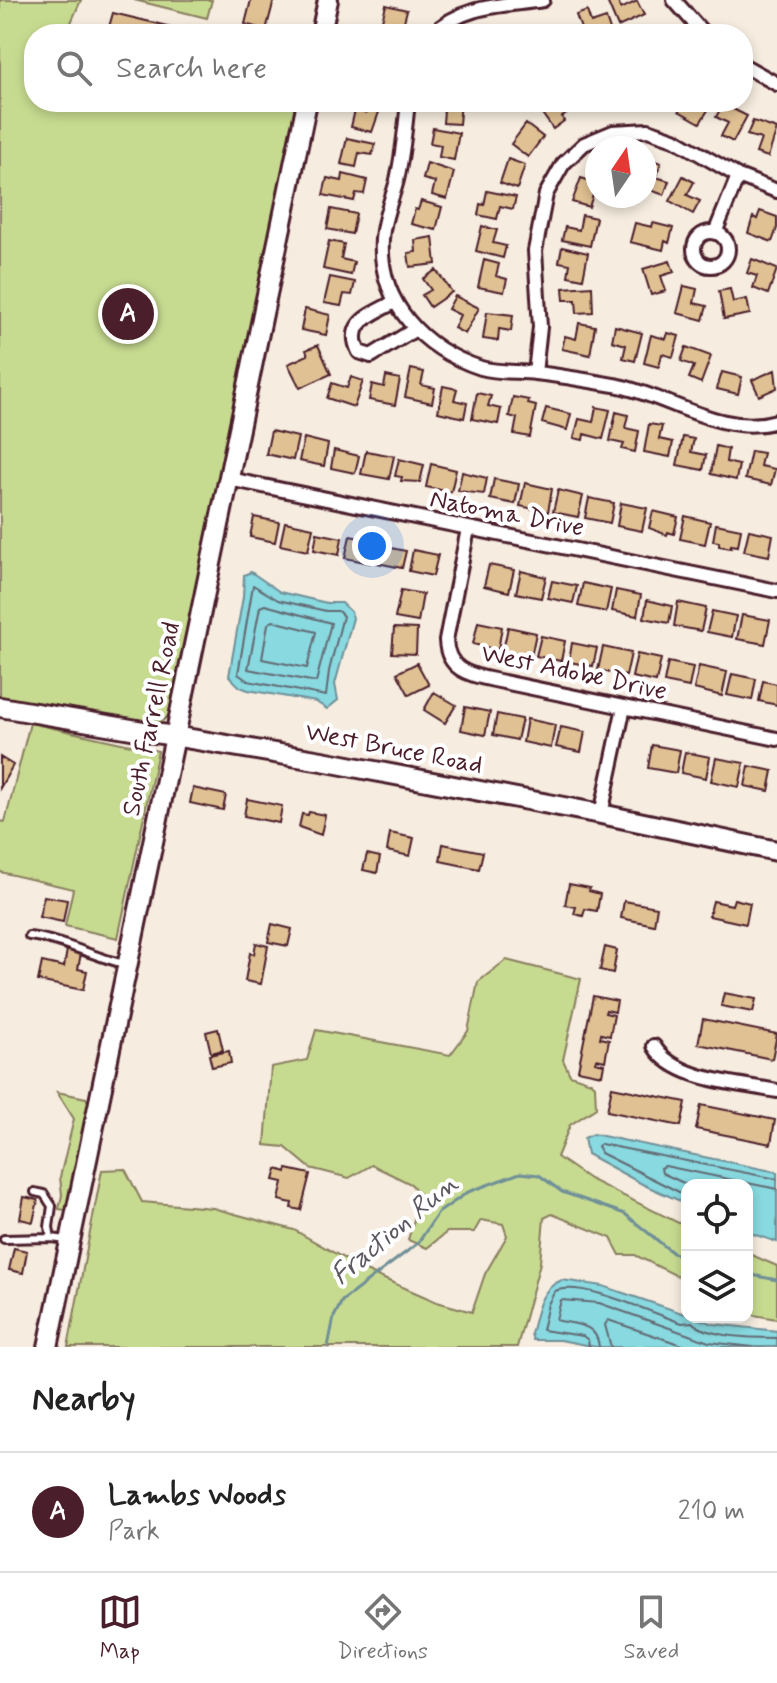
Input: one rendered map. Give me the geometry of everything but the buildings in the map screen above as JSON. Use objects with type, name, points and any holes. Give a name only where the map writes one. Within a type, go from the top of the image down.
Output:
[{"type":"street","points":[[323,24],[328,0]]},
{"type":"street","points":[[443,24],[461,6],[543,0]]},
{"type":"street","points":[[674,0],[695,24]]},
{"type":"street","points":[[753,71],[777,84]]},
{"type":"street","name":"South Farrell Road","points":[[48,1347],[305,112]]},
{"type":"street","points":[[407,112],[401,163],[384,220],[382,239],[384,268],[394,302],[414,330],[447,354],[484,369],[580,378],[634,389],[701,415],[739,425],[777,421]]},
{"type":"street","points":[[535,373],[540,327],[535,251],[546,194],[563,164],[584,144],[613,132],[648,130],[674,139],[738,176],[777,191]]},
{"type":"street","points":[[715,233],[738,176]]},
{"type":"street","points":[[394,302],[354,331],[353,341],[359,352],[371,356],[414,330]]},
{"type":"street","name":"Natoma Drive","points":[[229,479],[777,591]]},
{"type":"street","name":"West Adobe Drive","points":[[468,529],[446,640],[455,666],[471,675],[777,739]]},
{"type":"street","name":"West Bruce Road","points":[[0,707],[601,814],[777,851]]},
{"type":"street","points":[[601,814],[624,707]]},
{"type":"street","points":[[654,1046],[662,1059],[681,1071],[777,1091]]},
{"type":"lane","points":[[29,936],[49,938],[127,965]]},
{"type":"lane","points":[[35,1192],[44,1194],[52,1206],[51,1238]]},
{"type":"lane","points":[[4,1239],[70,1240]]},
{"type":"green space","points":[[0,0],[81,0],[70,24],[24,24],[24,112],[299,112],[172,710],[165,719],[148,725],[0,701]]},
{"type":"green space","points":[[134,0],[212,0],[207,18]]},
{"type":"green space","points":[[30,723],[158,751],[118,938],[65,926],[73,889],[0,872],[0,821],[5,822]]},
{"type":"green space","points":[[506,960],[581,979],[563,1060],[570,1075],[595,1086],[596,1108],[570,1125],[557,1157],[589,1179],[681,1224],[681,1278],[635,1255],[620,1255],[611,1238],[552,1214],[544,1218],[540,1263],[517,1347],[68,1347],[102,1170],[125,1169],[142,1202],[213,1208],[294,1230],[368,1272],[437,1302],[472,1312],[485,1274],[507,1236],[503,1224],[481,1220],[474,1232],[447,1232],[427,1248],[408,1240],[421,1196],[411,1184],[372,1165],[349,1178],[310,1168],[285,1147],[265,1145],[271,1067],[307,1060],[316,1030],[450,1055],[468,1031],[478,982]]},
{"type":"green space","points":[[57,1092],[86,1098],[92,1109],[70,1211],[59,1209],[62,1195],[60,1177],[74,1119]]},
{"type":"green space","points":[[753,1256],[777,1266],[777,1319],[753,1315]]},
{"type":"water","points":[[251,572],[280,592],[327,603],[342,603],[351,612],[353,618],[335,684],[338,700],[327,709],[316,702],[248,690],[229,676],[244,575]]},
{"type":"water","points":[[593,1134],[777,1172],[777,1242],[753,1234],[753,1179],[681,1179],[681,1201],[587,1154],[584,1138]]},
{"type":"water","points":[[562,1280],[603,1286],[681,1313],[681,1323],[711,1323],[777,1331],[777,1347],[596,1347],[560,1340],[533,1340],[531,1334],[540,1302],[554,1284]]},
{"type":"waterway","name":"Fraction Run","points":[[328,1347],[334,1317],[342,1301],[418,1243],[438,1213],[468,1192],[520,1173],[539,1175],[562,1192],[625,1214],[673,1253],[681,1255]]},
{"type":"waterway","name":"Fraction Run","points":[[753,1275],[777,1280]]},
{"type":"place","name":"Lambs Woods","points":[[128,314]]}]
